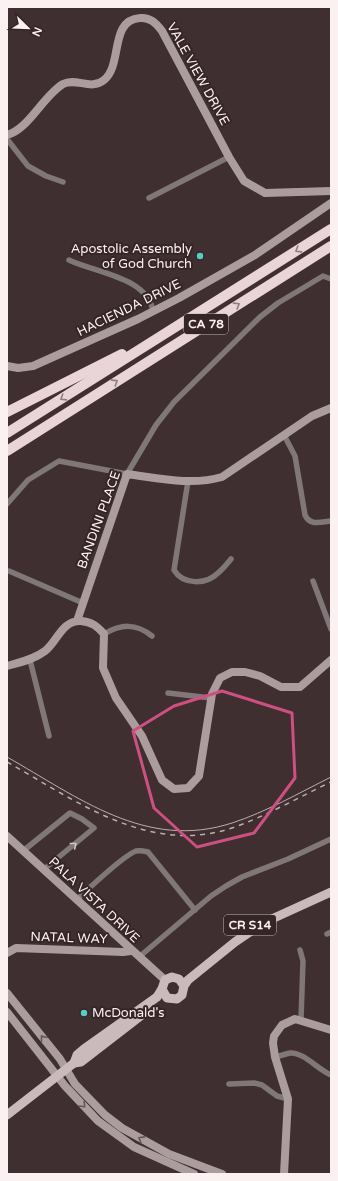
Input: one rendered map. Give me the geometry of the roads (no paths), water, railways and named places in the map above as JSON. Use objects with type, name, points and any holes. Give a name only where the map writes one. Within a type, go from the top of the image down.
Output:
[{"type":"highway","name":"CA 78","points":[[7,434],[331,229]]},
{"type":"highway","name":"CA 78","points":[[7,451],[331,246]]},
{"type":"highway","points":[[7,412],[167,332]]},
{"type":"highway","points":[[7,458],[82,404]]},
{"type":"main road","name":"CR S14","points":[[74,1063],[77,1055],[153,1000],[170,978],[184,976],[256,922],[331,887]]},
{"type":"main road","name":"CR S14","points":[[7,1116],[74,1063],[81,1062],[159,1002],[167,998],[174,1000],[179,998],[184,992],[184,986],[191,977],[253,929],[273,918],[331,892]]},
{"type":"main road","points":[[177,978],[184,986]]},
{"type":"main road","points":[[164,985],[167,998]]},
{"type":"street","name":"VALE VIEW DRIVE","points":[[7,135],[18,130],[57,88],[65,83],[72,82],[92,85],[104,81],[109,74],[121,30],[126,23],[135,18],[150,19],[162,31],[229,157],[244,181],[252,187],[265,193],[331,191]]},
{"type":"street","points":[[7,139],[28,166],[46,176],[63,182]]},
{"type":"street","points":[[149,198],[229,157]]},
{"type":"street","name":"HACIENDA DRIVE","points":[[9,367],[33,366],[154,311],[255,255],[331,203]]},
{"type":"street","points":[[69,260],[138,287],[149,297],[154,311]]},
{"type":"street","name":"BANDINI PLACE","points":[[77,621],[127,474],[156,425],[174,402],[260,317],[278,303],[324,276],[331,279]]},
{"type":"street","points":[[7,504],[28,480],[59,461],[127,474],[188,481],[211,480],[222,477],[312,416],[331,408]]},
{"type":"street","points":[[284,435],[294,455],[304,515],[307,520],[312,523],[331,521]]},
{"type":"street","points":[[188,481],[174,570],[177,575],[187,581],[195,582],[207,580],[218,574],[231,559]]},
{"type":"street","points":[[8,571],[83,602]]},
{"type":"street","points":[[313,581],[331,629]]},
{"type":"street","points":[[7,666],[30,660],[46,651],[65,627],[72,621],[88,622],[96,625],[104,634],[103,668],[116,698],[142,736],[162,780],[174,789],[188,788],[199,776],[211,698],[220,678],[232,672],[245,672],[260,676],[281,687],[296,688],[306,684],[331,660]]},
{"type":"street","points":[[104,634],[122,626],[132,626],[144,630],[152,636]]},
{"type":"street","points":[[30,660],[49,736]]},
{"type":"street","points":[[168,693],[211,698]]},
{"type":"street","points":[[23,851],[70,814],[82,819],[94,828],[44,870]]},
{"type":"street","name":"PALA VISTA DRIVE","points":[[7,836],[132,951],[164,985]]},
{"type":"street","points":[[138,957],[211,896],[242,877],[288,859],[331,838]]},
{"type":"street","points":[[76,900],[119,864],[136,852],[143,850],[148,852],[195,910]]},
{"type":"street","name":"NATAL WAY","points":[[7,953],[16,948],[123,952],[132,951]]},
{"type":"street","points":[[300,950],[302,962],[301,1020]]},
{"type":"street","points":[[7,994],[66,1069],[75,1084],[88,1099],[122,1128],[175,1156],[222,1174]]},
{"type":"street","points":[[7,1012],[57,1076],[93,1116],[115,1134],[148,1154],[194,1174]]},
{"type":"street","points":[[284,1174],[288,1099],[272,1043],[278,1031],[289,1021],[295,1019],[331,1030]]},
{"type":"street","points":[[275,1057],[290,1053],[297,1054],[322,1072],[331,1075]]},
{"type":"street","points":[[229,1084],[254,1083],[262,1085],[277,1096],[288,1099]]},
{"type":"tram line","points":[[7,757],[87,803],[114,816],[142,825],[171,830],[201,830],[245,819],[331,777]]},
{"type":"railway","points":[[7,762],[87,808],[144,830],[173,835],[204,834],[235,827],[331,782]]},
{"type":"place","name":"Apostolic Assembly of God Church","points":[[200,256]]},
{"type":"place","name":"McDonald's","points":[[84,1013]]}]
